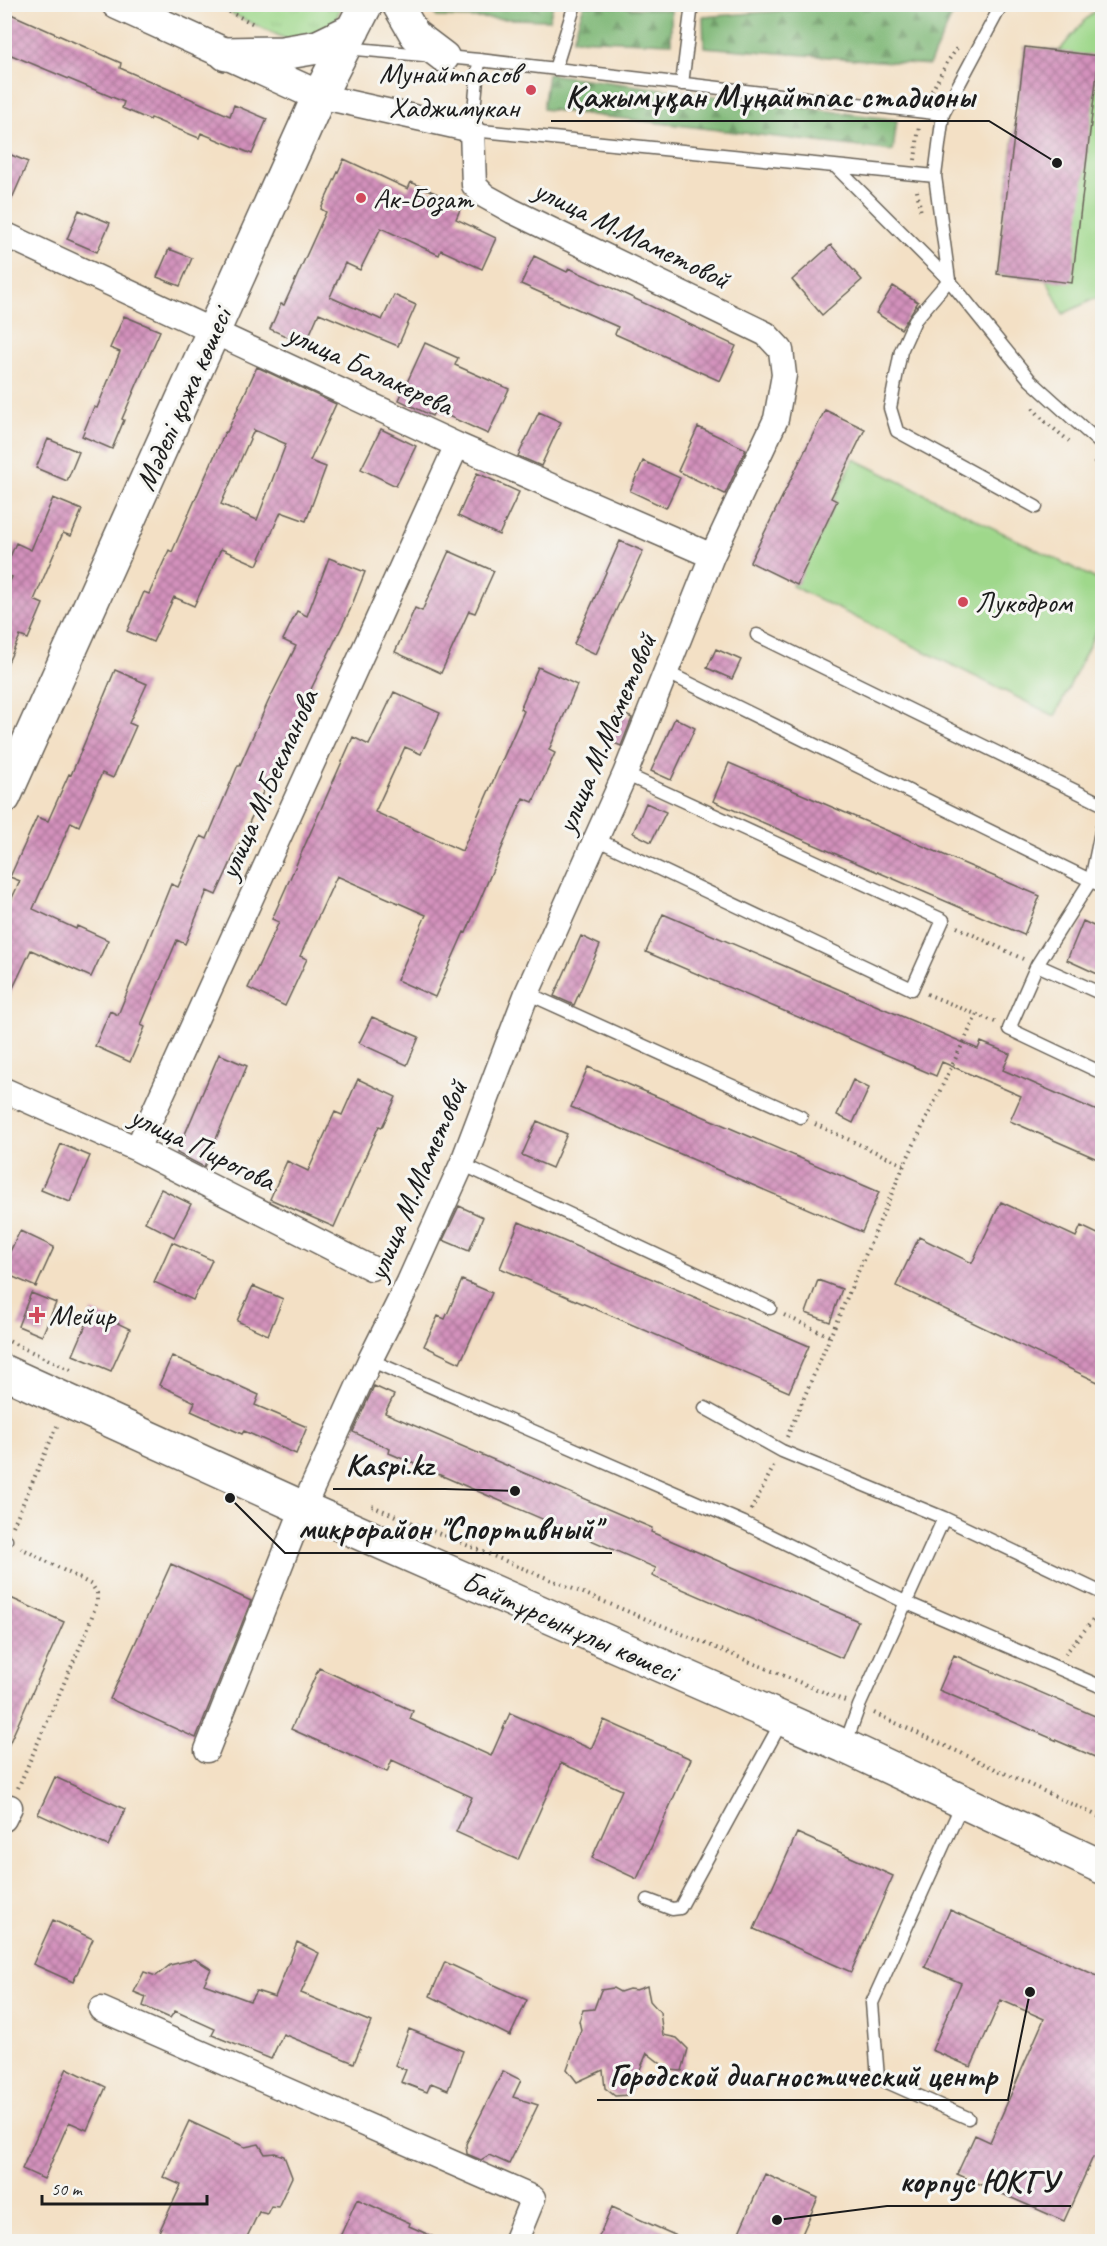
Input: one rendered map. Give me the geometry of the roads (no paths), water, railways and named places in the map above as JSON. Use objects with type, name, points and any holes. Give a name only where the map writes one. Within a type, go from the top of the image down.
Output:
[{"type":"main road","points":[[226,54],[282,52],[318,47],[354,27]]},
{"type":"main road","name":"Мәделі қожа көшесі","points":[[4,797],[319,96],[354,27]]},
{"type":"main road","name":"Байтұрсынұлы көшесі","points":[[4,1372],[74,1387],[303,1508],[844,1746],[1102,1867]]},
{"type":"street","points":[[117,4],[319,96],[471,130]]},
{"type":"street","points":[[397,4],[415,35],[444,57]]},
{"type":"street","name":"улица М.Маметовой","points":[[207,1750],[303,1508],[462,1164],[527,993],[625,774],[712,556],[776,419],[784,375],[781,350],[766,334],[512,212],[485,196],[474,185],[471,130]]},
{"type":"street","name":"улица Балакерева","points":[[4,234],[457,445],[712,556]]},
{"type":"street","name":"улица М.Бекманова","points":[[137,1149],[457,445]]},
{"type":"street","name":"улица Пирогова","points":[[4,1090],[137,1149],[371,1268]]},
{"type":"street","points":[[101,2010],[533,2198],[515,2241]]},
{"type":"lane","points":[[555,69],[575,4]]},
{"type":"lane","points":[[682,84],[692,4]]},
{"type":"lane","points":[[1002,4],[943,114],[935,176],[949,280],[915,320],[901,351],[890,408],[897,431],[1036,507]]},
{"type":"lane","points":[[354,27],[444,57],[943,114]]},
{"type":"lane","points":[[479,60],[471,130],[935,176]]},
{"type":"lane","points":[[834,166],[949,280],[1030,380],[1102,445]]},
{"type":"lane","points":[[757,635],[1102,804]]},
{"type":"lane","points":[[666,672],[1102,886]]},
{"type":"lane","points":[[596,838],[912,989],[943,920],[625,774]]},
{"type":"lane","points":[[1102,827],[1091,879],[1037,965],[1009,1029],[1102,1073]]},
{"type":"lane","points":[[1037,965],[1102,994]]},
{"type":"lane","points":[[527,993],[801,1117]]},
{"type":"lane","points":[[462,1164],[770,1308]]},
{"type":"lane","points":[[370,1360],[744,1523],[907,1603],[1102,1687]]},
{"type":"lane","points":[[705,1408],[782,1451],[944,1518],[1102,1593]]},
{"type":"lane","points":[[844,1746],[859,1706],[944,1518]]},
{"type":"lane","points":[[648,1900],[672,1910],[680,1908],[783,1720]]},
{"type":"lane","points":[[963,1801],[872,2003],[878,2078],[968,2118]]},
{"type":"place","name":"Мунайтпасов Хаджимукан","points":[[531,90]]},
{"type":"place","name":"Қажымұқан Мұңайтпас стадионы","points":[[1057,163]]},
{"type":"place","name":"Ак-Бозат","points":[[361,198]]},
{"type":"place","name":"Лукодром","points":[[963,602]]},
{"type":"place","name":"Мейир","points":[[37,1315]]},
{"type":"place","name":"Kaspi.kz","points":[[515,1491]]},
{"type":"place","name":"микрорайон \"Спортивный\"","points":[[230,1498]]},
{"type":"place","name":"Городской диагностический центр","points":[[1030,1992]]},
{"type":"place","name":"корпус ЮКГУ","points":[[777,2220]]}]
